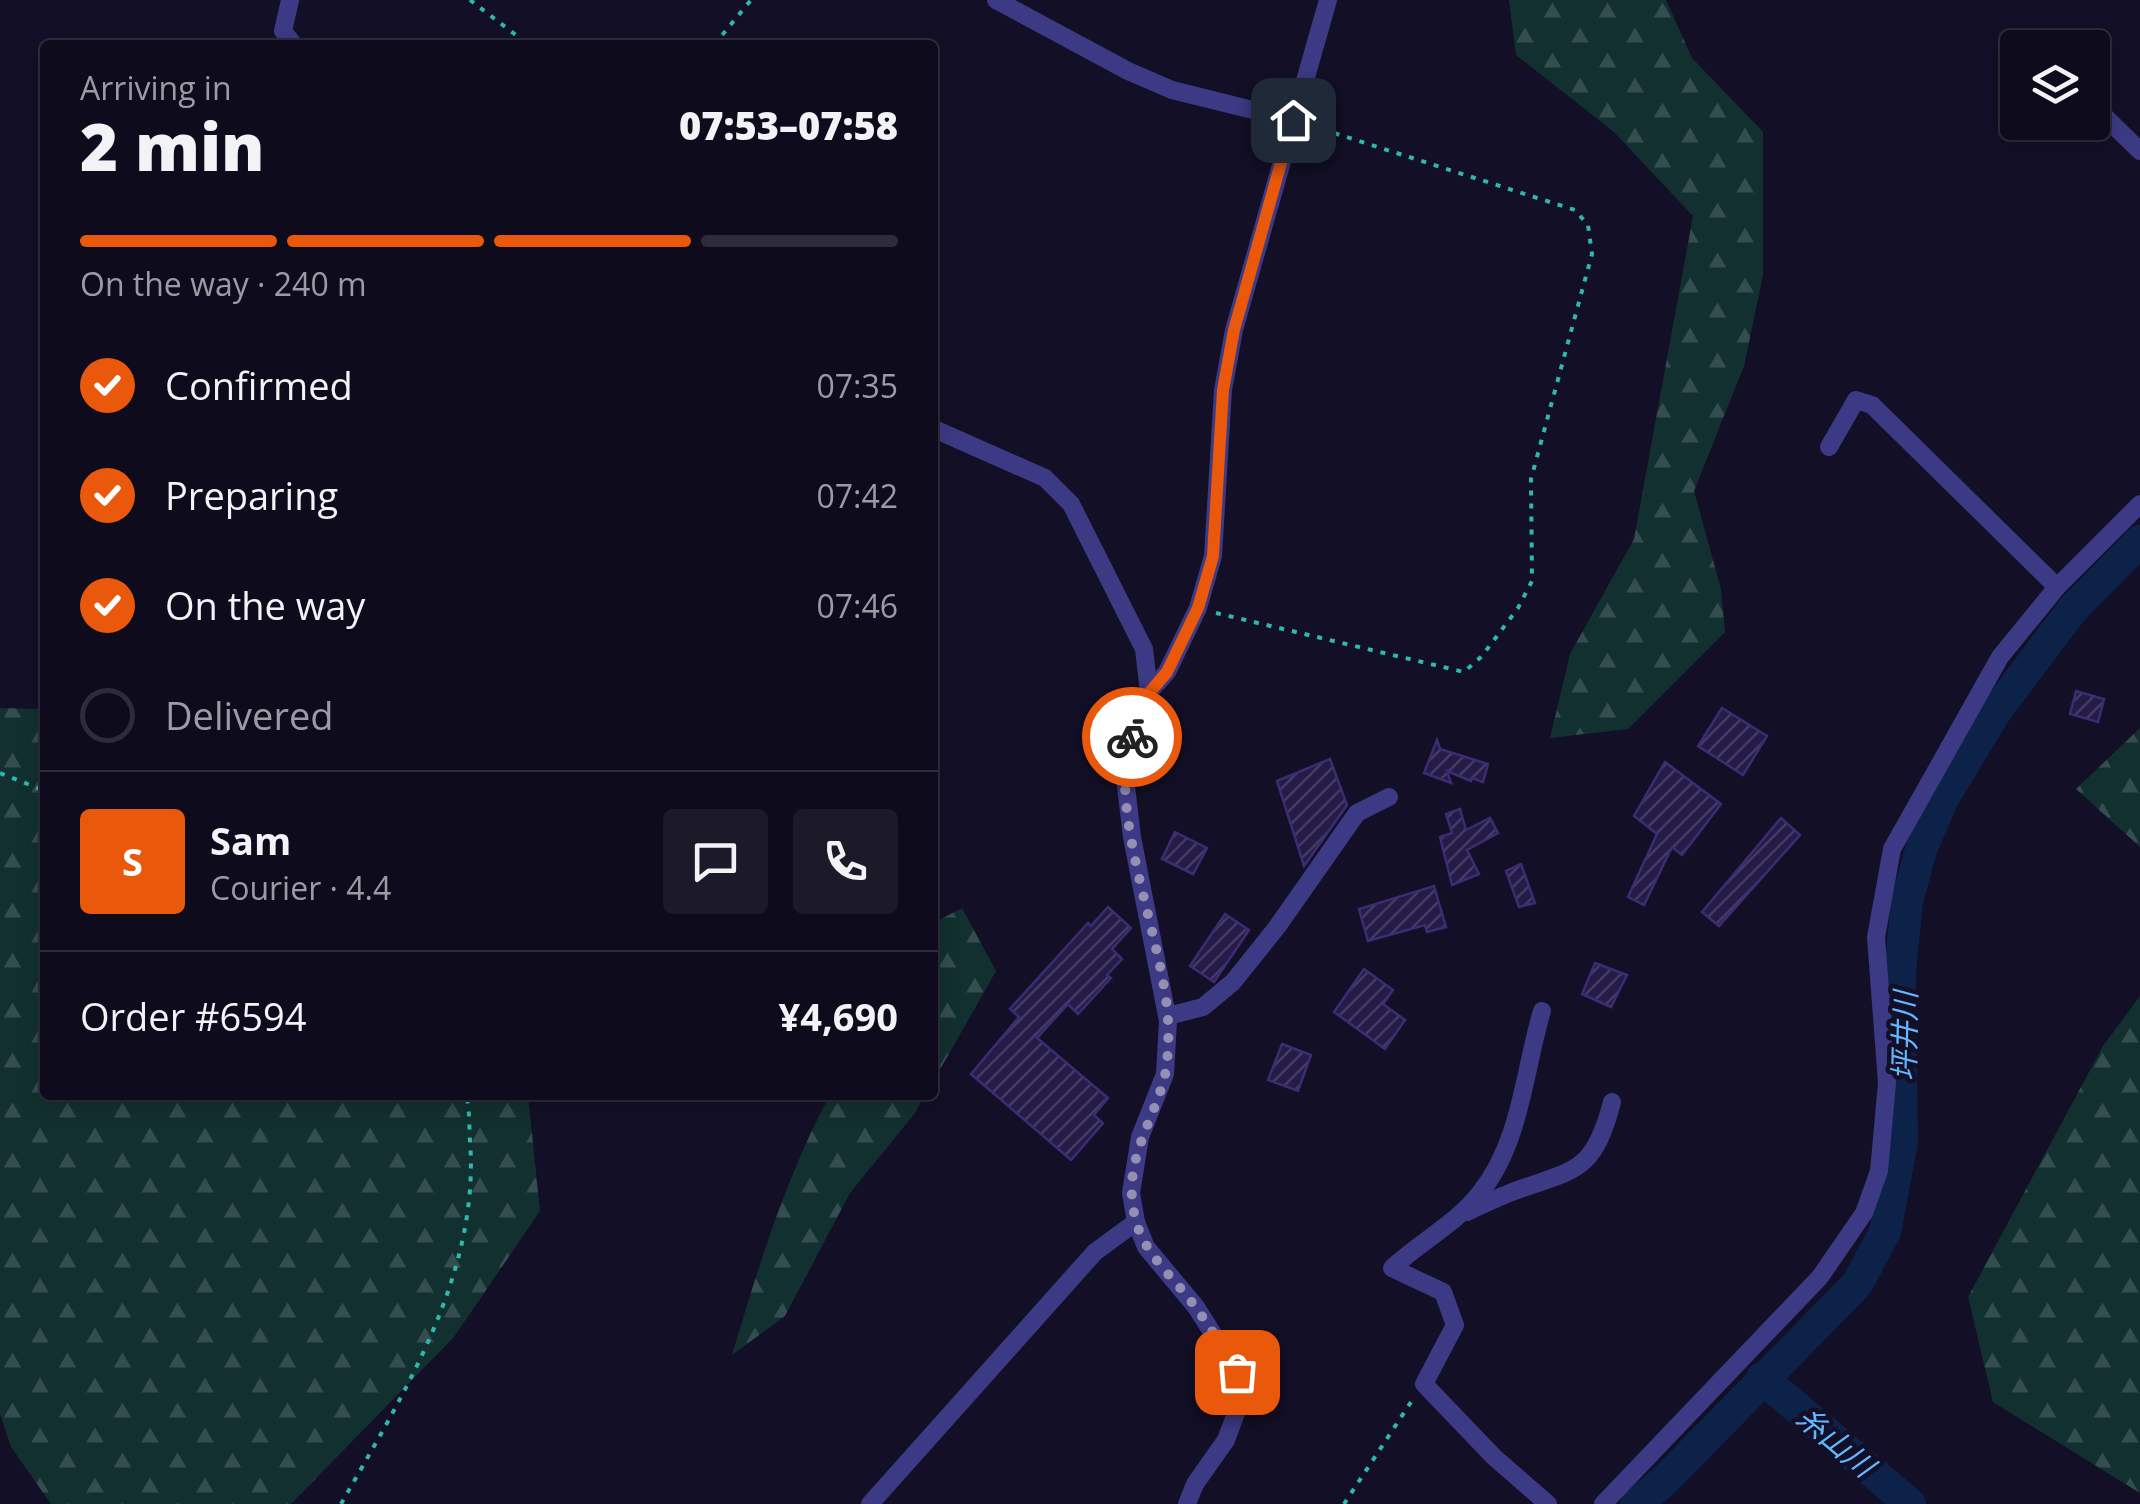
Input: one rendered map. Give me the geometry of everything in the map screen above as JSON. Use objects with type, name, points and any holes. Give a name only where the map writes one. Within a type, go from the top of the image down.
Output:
[{"type":"street","points":[[290,0],[283,31],[290,40]]},
{"type":"street","points":[[996,0],[1172,90],[1293,120]]},
{"type":"street","points":[[1187,1504],[1195,1484],[1226,1440],[1239,1405],[1237,1372],[1196,1307],[1146,1246],[1136,1222],[1131,1193],[1140,1137],[1165,1074],[1168,1016],[1132,837],[1126,786],[1127,750],[1150,692],[1167,672],[1198,608],[1213,556],[1223,390],[1234,330],[1328,0]]},
{"type":"street","points":[[2110,122],[2140,151]]},
{"type":"street","points":[[1828,447],[1856,400],[1872,405],[2057,588]]},
{"type":"street","points":[[938,431],[1045,478],[1071,504],[1144,649],[1150,692]]},
{"type":"street","points":[[1603,1504],[1820,1277],[1864,1214],[1879,1172],[1887,1083],[1876,937],[1892,849],[2000,657],[2057,588],[2140,504]]},
{"type":"street","points":[[1168,1016],[1203,1007],[1233,982],[1277,927],[1356,813],[1388,797]]},
{"type":"street","points":[[1542,1012],[1505,1151],[1479,1194],[1392,1268],[1443,1292],[1455,1324],[1424,1384],[1494,1457],[1548,1504]]},
{"type":"street","points":[[1456,1216],[1574,1171],[1597,1142],[1612,1102]]},
{"type":"street","points":[[870,1504],[1096,1252],[1136,1222]]},
{"type":"path","points":[[470,0],[522,40]]},
{"type":"path","points":[[718,40],[751,0]]},
{"type":"path","points":[[1198,608],[1464,672],[1482,656],[1518,608],[1532,581],[1531,478],[1592,254],[1588,225],[1575,210],[1293,120]]},
{"type":"path","points":[[0,772],[40,789]]},
{"type":"path","points":[[341,1504],[418,1369],[455,1268],[466,1223],[472,1169],[466,1100]]},
{"type":"path","points":[[1344,1504],[1424,1384]]},
{"type":"green space","points":[[1509,0],[1666,0],[1692,58],[1763,132],[1763,275],[1744,366],[1694,491],[1721,589],[1725,632],[1628,729],[1550,738],[1570,654],[1634,539],[1693,216],[1614,132],[1516,55]]},
{"type":"green space","points":[[0,708],[40,709],[40,1100],[529,1100],[540,1211],[454,1337],[291,1504],[51,1504],[11,1447],[0,1414]]},
{"type":"green space","points":[[2140,728],[2140,847],[2076,789]]},
{"type":"green space","points":[[962,908],[996,971],[938,1073],[938,920]]},
{"type":"green space","points":[[2140,996],[2140,1493],[1993,1402],[1968,1297],[2103,1046]]},
{"type":"green space","points":[[827,1100],[922,1100],[850,1193],[785,1316],[732,1355],[763,1256]]},
{"type":"building","points":[[2076,691],[2104,699],[2098,722],[2070,714]]},
{"type":"building","points":[[1722,708],[1767,736],[1743,775],[1698,746]]},
{"type":"building","points":[[1437,740],[1440,749],[1488,764],[1483,782],[1447,771],[1451,783],[1424,773]]},
{"type":"building","points":[[1330,759],[1347,805],[1304,866],[1277,781]]},
{"type":"building","points":[[1665,762],[1721,804],[1682,855],[1672,847],[1644,905],[1628,897],[1657,834],[1634,816]]},
{"type":"building","points":[[1460,809],[1466,830],[1490,818],[1498,833],[1467,850],[1479,874],[1452,885],[1440,837],[1452,833],[1446,814]]},
{"type":"building","points":[[1781,818],[1800,835],[1719,926],[1702,912]]},
{"type":"building","points":[[1175,832],[1207,848],[1193,874],[1162,859]]},
{"type":"building","points":[[1521,864],[1535,903],[1519,907],[1506,871]]},
{"type":"building","points":[[1434,886],[1446,927],[1427,932],[1425,925],[1368,941],[1359,909]]},
{"type":"building","points":[[1108,907],[1131,928],[1112,949],[1122,959],[1107,975],[1111,978],[1078,1014],[1068,1004],[1037,1038],[1108,1098],[1094,1115],[1103,1123],[1071,1160],[971,1074],[1019,1017],[1010,1009],[1088,923],[1091,926]]},
{"type":"building","points":[[1225,914],[1249,930],[1214,982],[1190,966]]},
{"type":"building","points":[[1595,963],[1627,975],[1611,1007],[1582,994]]},
{"type":"building","points":[[1364,969],[1393,990],[1383,1004],[1405,1020],[1385,1049],[1334,1012]]},
{"type":"building","points":[[1282,1044],[1311,1055],[1298,1091],[1268,1080]]},
{"type":"waterway","name":"坪井川","points":[[1636,1504],[1664,1481],[1857,1284],[1885,1232],[1902,1142],[1900,972],[1907,901],[1921,850],[1942,800],[1996,711],[2072,610],[2140,541]]},
{"type":"waterway","name":"糸山川","points":[[1762,1378],[1910,1504]]},
{"type":"way so far","points":[[1132,737],[1127,750],[1126,786],[1132,837],[1168,1021],[1165,1074],[1140,1137],[1131,1193],[1136,1222],[1146,1246],[1196,1307],[1237,1372]]},
{"type":"route","points":[[1132,737],[1150,692],[1167,672],[1198,608],[1213,556],[1223,390],[1234,330],[1293,120]]}]
